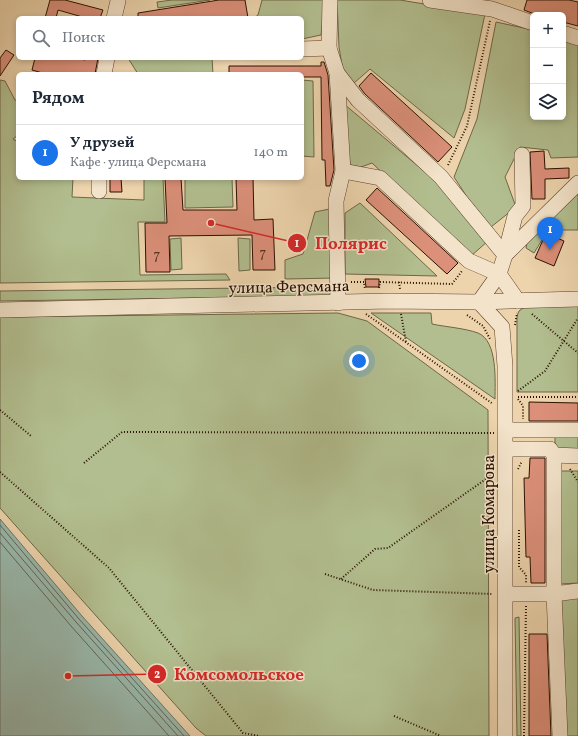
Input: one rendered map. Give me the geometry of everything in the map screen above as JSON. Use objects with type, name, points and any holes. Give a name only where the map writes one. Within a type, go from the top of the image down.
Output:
[{"type":"street","points":[[115,16],[119,0]]},
{"type":"street","points":[[330,0],[329,48],[338,74],[343,171],[336,201],[338,303]]},
{"type":"street","points":[[430,0],[492,9],[530,22]]},
{"type":"street","points":[[566,34],[578,38]]},
{"type":"street","points":[[304,49],[329,48]]},
{"type":"street","points":[[104,72],[107,60]]},
{"type":"street","points":[[338,74],[358,100],[442,177],[505,255]]},
{"type":"street","points":[[509,329],[479,302],[499,274],[515,216],[523,206],[522,155]]},
{"type":"street","points":[[343,171],[380,178],[469,261],[499,274],[518,306],[507,314],[509,329]]},
{"type":"street","points":[[505,255],[578,183]]},
{"type":"street","name":"улица Ферсмана","points":[[0,310],[400,301],[479,302],[518,306],[578,299]]},
{"type":"street","name":"улица Комарова","points":[[505,736],[500,594],[507,449],[502,432],[509,329]]},
{"type":"street","points":[[502,432],[523,430],[578,430]]},
{"type":"street","points":[[507,449],[550,449],[554,455],[554,594],[560,736]]},
{"type":"street","points":[[554,455],[578,456]]},
{"type":"street","points":[[500,594],[554,594],[578,591]]},
{"type":"path","points":[[442,177],[467,126],[492,9]]},
{"type":"path","points":[[375,289],[381,288],[380,282],[452,284],[469,261]]},
{"type":"path","points":[[337,282],[364,282],[365,289],[370,289]]},
{"type":"path","points":[[399,282],[400,301],[406,342]]},
{"type":"path","points":[[509,329],[518,306]]},
{"type":"path","points":[[529,312],[578,353]]},
{"type":"path","points":[[365,314],[498,408]]},
{"type":"path","points":[[466,315],[483,326],[494,345]]},
{"type":"path","points":[[517,392],[545,371],[578,318]]},
{"type":"path","points":[[517,384],[517,397],[523,406],[523,430]]},
{"type":"path","points":[[517,397],[578,397]]},
{"type":"path","points":[[0,410],[31,436]]},
{"type":"path","points":[[84,463],[122,432],[502,432]]},
{"type":"path","points":[[518,476],[518,468],[524,458],[524,449]]},
{"type":"path","points":[[0,472],[109,568],[244,733],[260,736]]},
{"type":"path","points":[[341,579],[375,549],[388,548],[489,477]]},
{"type":"path","points":[[519,529],[519,567],[526,575],[524,736]]},
{"type":"path","points":[[325,574],[373,590],[500,594]]},
{"type":"path","points":[[394,716],[441,736]]},
{"type":"green space","points":[[172,0],[210,0],[158,8],[157,2]]},
{"type":"green space","points":[[262,0],[324,0],[325,4],[321,35],[304,39],[304,16],[257,16]]},
{"type":"green space","points":[[337,0],[400,0],[485,14],[465,109],[454,138],[370,69],[354,83],[343,71],[339,47]]},
{"type":"green space","points":[[496,22],[530,29],[530,120],[566,120],[566,39],[578,45],[578,157],[551,158],[548,150],[520,147],[505,177],[516,207],[491,227],[467,197],[454,177],[477,119]]},
{"type":"green space","points":[[129,60],[212,60],[213,72],[137,72]]},
{"type":"green space","points":[[0,80],[5,81],[16,100],[16,137],[13,139],[16,141],[16,180],[73,180],[72,197],[144,200],[144,180],[163,180],[165,222],[138,222],[140,275],[226,274],[230,280],[0,283]]},
{"type":"green space","points":[[304,80],[313,81],[314,157],[304,156]]},
{"type":"green space","points":[[344,104],[437,182],[488,241],[471,256],[372,163],[361,167],[350,165]]},
{"type":"green space","points":[[185,180],[232,180],[233,207],[185,208]]},
{"type":"green space","points":[[578,190],[578,230],[548,230],[534,253],[526,248],[528,238]]},
{"type":"green space","points":[[360,203],[437,276],[345,274],[345,213]]},
{"type":"green space","points":[[334,208],[336,278],[285,279],[285,260],[303,254],[315,212]]},
{"type":"green space","points":[[181,238],[182,269],[171,270],[170,239]]},
{"type":"green space","points":[[238,238],[250,239],[250,270],[239,271]]},
{"type":"green space","points":[[331,287],[331,296],[0,301],[0,291]]},
{"type":"green space","points":[[526,306],[578,306],[578,392],[517,392],[517,316],[519,311]]},
{"type":"green space","points":[[338,313],[367,321],[488,410],[489,736],[206,736],[196,728],[0,508],[0,317]]},
{"type":"green space","points":[[371,313],[431,313],[432,324],[473,331],[484,337],[489,344],[494,363],[495,399]]},
{"type":"green space","points":[[555,434],[578,434],[578,449],[555,449]]},
{"type":"green space","points":[[557,471],[578,471],[578,583],[560,584]]},
{"type":"green space","points":[[578,596],[578,736],[564,736],[558,597]]},
{"type":"green space","points":[[519,617],[521,736],[517,736],[515,618]]},
{"type":"water","points":[[0,519],[82,616],[190,736],[0,736]]},
{"type":"building","points":[[50,0],[65,0],[103,10],[101,16],[79,16],[58,10],[56,16],[46,16]]},
{"type":"building","points":[[219,0],[245,0],[248,16],[138,16],[138,13]]},
{"type":"building","points":[[527,0],[569,0],[578,2],[578,26],[566,23],[566,12],[530,12],[524,10]]},
{"type":"building","points":[[6,50],[14,55],[0,76],[0,58]]},
{"type":"building","points":[[34,60],[98,60],[95,72],[39,72],[32,70]]},
{"type":"building","points":[[321,62],[324,62],[328,75],[334,170],[330,186],[326,186],[325,160],[322,160],[321,77],[304,77],[304,72],[229,72],[229,66],[321,66]]},
{"type":"building","points":[[371,73],[452,147],[438,162],[365,94],[359,86]]},
{"type":"building","points":[[544,151],[545,169],[569,168],[569,178],[545,179],[545,199],[532,199],[530,152]]},
{"type":"building","points":[[110,180],[121,180],[122,192],[110,192]]},
{"type":"building","points":[[165,180],[181,180],[183,210],[237,210],[236,180],[253,180],[254,220],[273,219],[275,270],[253,270],[252,235],[169,236],[170,272],[146,272],[145,223],[167,223]]},
{"type":"building","points":[[377,188],[458,263],[447,274],[366,200]]},
{"type":"building","points":[[546,233],[564,241],[554,266],[535,258]]},
{"type":"building","points":[[365,279],[379,279],[379,287],[366,287]]},
{"type":"building","points":[[529,402],[578,403],[578,421],[529,421]]},
{"type":"building","points":[[530,458],[545,458],[545,583],[531,583],[530,557],[526,557],[524,478],[529,478]]},
{"type":"building","points":[[529,634],[547,634],[551,736],[529,736]]},
{"type":"place","name":"Полярис","points":[[211,223]]},
{"type":"place","name":"У друзей","points":[[550,250]]},
{"type":"place","name":"Комсомольское","points":[[68,676]]}]
